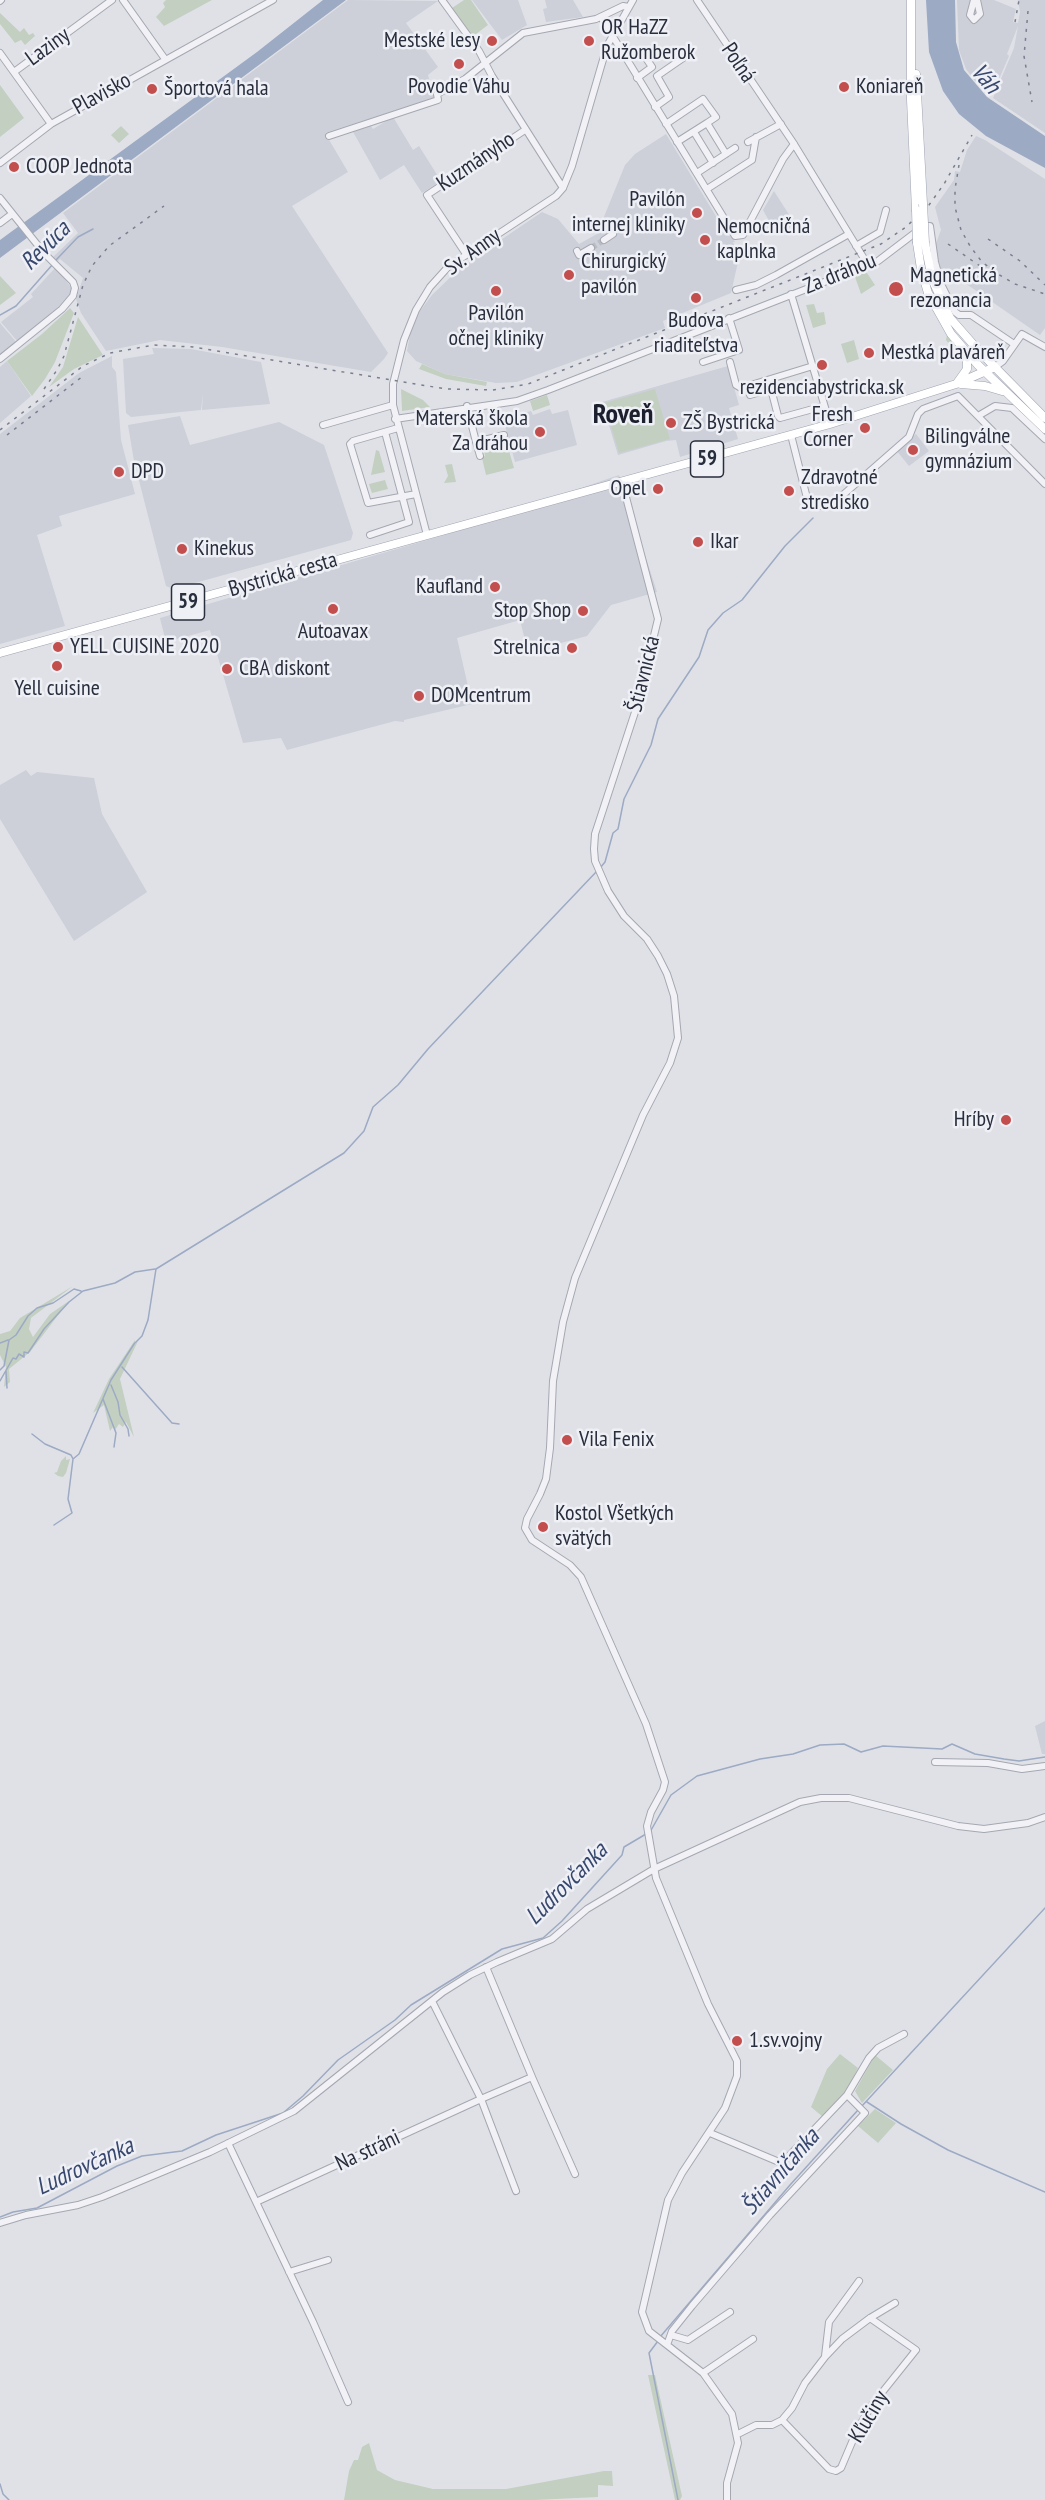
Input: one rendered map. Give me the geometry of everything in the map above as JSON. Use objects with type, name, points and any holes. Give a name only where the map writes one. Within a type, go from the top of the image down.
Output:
[{"type":"main road","points":[[911,0],[910,100],[919,207],[921,269],[931,300],[951,333],[967,353],[1045,429]]},
{"type":"main road","points":[[916,0],[919,207]]},
{"type":"main road","points":[[921,243],[943,305],[961,331],[1045,418]]},
{"type":"main road","points":[[956,384],[967,369],[967,353]]},
{"type":"main road","name":"Bystrická cesta","points":[[0,653],[830,424],[956,384],[995,368]]},
{"type":"main road","points":[[956,384],[985,386],[1008,394]]},
{"type":"street","name":"Laziny","points":[[14,72],[112,0]]},
{"type":"street","points":[[123,0],[165,59]]},
{"type":"street","name":"Plavisko","points":[[0,163],[51,124],[273,0]]},
{"type":"street","points":[[442,0],[479,51],[525,130],[563,188]]},
{"type":"street","points":[[563,188],[612,36],[633,0]]},
{"type":"street","name":"Poľná","points":[[697,0],[794,144],[868,265]]},
{"type":"street","points":[[329,136],[438,100],[437,94],[465,79],[511,40],[527,31],[601,17],[623,6],[629,7]]},
{"type":"street","points":[[601,17],[733,233],[740,237],[744,234],[783,159],[794,144]]},
{"type":"street","points":[[637,78],[652,67],[641,51]]},
{"type":"street","points":[[0,53],[51,124]]},
{"type":"street","points":[[655,107],[669,97],[657,76],[686,56]]},
{"type":"street","points":[[666,124],[704,99],[716,117],[677,142]]},
{"type":"street","points":[[708,123],[726,154]]},
{"type":"street","points":[[748,142],[781,124]]},
{"type":"street","name":"Kuzmányho","points":[[466,254],[427,195],[525,130]]},
{"type":"street","points":[[693,132],[713,163]]},
{"type":"street","points":[[707,189],[752,160],[756,136]]},
{"type":"street","points":[[697,173],[735,148]]},
{"type":"street","name":"Sv. Anny","points":[[393,405],[395,373],[404,340],[416,310],[430,287],[448,267],[556,195],[563,188]]},
{"type":"street","points":[[0,198],[31,237],[74,284],[75,292],[70,301],[22,344],[0,359]]},
{"type":"street","points":[[856,246],[880,232],[886,210]]},
{"type":"street","points":[[0,223],[12,214]]},
{"type":"street","name":"Za dráhou","points":[[395,419],[467,406],[524,399],[868,265],[885,257],[924,226],[930,226],[941,284],[955,312],[959,315],[971,315],[1014,344]]},
{"type":"street","points":[[604,240],[613,234]]},
{"type":"street","points":[[736,291],[756,285],[776,275],[849,234]]},
{"type":"street","points":[[576,251],[579,255],[591,248]]},
{"type":"street","points":[[791,294],[830,424]]},
{"type":"street","points":[[703,362],[739,350],[729,318]]},
{"type":"street","points":[[995,368],[1024,333],[1045,347]]},
{"type":"street","points":[[730,363],[736,385],[741,388],[813,366]]},
{"type":"street","points":[[750,395],[779,387]]},
{"type":"street","points":[[771,389],[780,418],[824,406]]},
{"type":"street","points":[[791,435],[809,506],[825,506],[836,501],[909,437],[918,414],[923,409],[958,396],[1045,484]]},
{"type":"street","points":[[322,425],[393,405],[427,535]]},
{"type":"street","points":[[467,406],[480,456]]},
{"type":"street","points":[[978,416],[995,406],[1012,408],[1045,439]]},
{"type":"street","points":[[398,428],[353,441],[350,444],[368,503],[416,494]]},
{"type":"street","points":[[370,534],[409,522],[385,432]]},
{"type":"street","points":[[476,442],[504,435]]},
{"type":"street","name":"Štiavnická","points":[[622,482],[658,619],[637,706],[595,834],[594,849],[596,865],[608,891],[624,916],[647,939],[658,956],[674,996],[678,1038],[670,1063],[643,1115],[575,1278],[563,1322],[553,1381],[546,1479],[525,1528],[532,1540],[570,1564],[581,1577],[642,1714],[665,1782],[649,1816],[647,1834],[654,1869]]},
{"type":"street","points":[[935,1762],[988,1763],[1022,1769],[1045,1766]]},
{"type":"street","points":[[0,2223],[26,2215],[78,2205],[102,2197],[228,2143],[294,2111],[432,2001],[486,1967],[552,1939],[587,1909],[654,1869],[800,1802],[821,1798],[849,1798],[958,1826],[984,1829],[1005,1828],[1045,1817]]},
{"type":"street","points":[[654,1869],[708,2004],[737,2061],[738,2072],[733,2092],[710,2133],[678,2181],[665,2209],[642,2312],[646,2327],[703,2373],[732,2414],[738,2434],[738,2449],[728,2483],[727,2500]]},
{"type":"street","points":[[486,1967],[531,2077],[575,2174]]},
{"type":"street","points":[[432,2001],[481,2099],[516,2191]]},
{"type":"street","points":[[710,2133],[775,2162],[783,2161],[847,2095],[869,2058],[878,2048],[904,2034]]},
{"type":"street","name":"Na stráni","points":[[256,2202],[531,2077]]},
{"type":"street","points":[[662,2342],[671,2335],[692,2306],[795,2188],[865,2113],[847,2095]]},
{"type":"street","points":[[228,2143],[348,2402]]},
{"type":"street","points":[[289,2272],[328,2260]]},
{"type":"street","points":[[825,2357],[829,2322],[859,2280]]},
{"type":"street","points":[[738,2434],[756,2425],[772,2425],[782,2420],[825,2357],[842,2339],[870,2318],[896,2303]]},
{"type":"street","points":[[671,2335],[688,2340],[730,2312]]},
{"type":"street","name":"Kľučiny","points":[[782,2420],[829,2469],[836,2471],[841,2468],[858,2428],[872,2405],[916,2350],[870,2318]]},
{"type":"street","points":[[703,2373],[753,2339]]},
{"type":"shaded area","points":[[348,0],[438,1],[406,23],[438,67],[428,75],[434,98],[325,133],[348,172],[292,206],[388,353],[384,359],[371,372],[222,347],[160,340],[106,351],[81,313],[76,299],[83,278],[60,259],[57,262],[53,257],[78,233],[63,213]]},
{"type":"shaded area","points":[[472,0],[518,0],[527,25],[502,40]]},
{"type":"shaded area","points":[[545,0],[573,0],[583,17],[546,22],[543,9],[547,8]]},
{"type":"shaded area","points":[[957,0],[994,0],[1016,9],[1013,22],[1018,23],[1020,12],[1018,0],[1045,0],[1045,133],[993,98],[1014,48],[1018,26],[1007,54],[1009,56],[993,93],[982,90],[966,69],[959,50]]},
{"type":"shaded area","points":[[393,117],[413,150],[419,146],[441,181],[422,193],[404,165],[380,180],[352,130],[363,126],[371,126],[373,129]]},
{"type":"shaded area","points":[[666,134],[728,236],[732,236],[735,242],[733,242],[738,262],[731,293],[663,321],[665,328],[517,382],[496,383],[445,374],[416,361],[407,351],[410,334],[420,311],[432,295],[461,267],[542,212],[558,219],[579,244],[597,234],[625,165],[635,154]]},
{"type":"shaded area","points":[[976,136],[1045,179],[1045,328],[1040,335],[949,272],[940,273],[935,246],[941,230],[935,207],[954,180],[955,171],[960,172],[967,150]]},
{"type":"shaded area","points":[[774,191],[795,224],[777,235],[763,210]]},
{"type":"shaded area","points":[[56,267],[72,289],[71,296],[18,342],[1,322],[33,297],[31,294]]},
{"type":"shaded area","points":[[0,323],[17,343],[0,354]]},
{"type":"shaded area","points":[[152,348],[191,349],[261,362],[270,404],[202,410],[203,393],[201,410],[131,417],[126,413],[123,359],[154,354]]},
{"type":"shaded area","points":[[112,356],[112,367],[116,372],[121,440],[135,494],[59,516],[62,526],[37,535],[65,626],[0,644],[0,434],[79,373]]},
{"type":"shaded area","points":[[7,361],[31,396],[0,423],[0,367]]},
{"type":"shaded area","name":"ZŠ Bystrická","points":[[728,366],[739,405],[729,408],[738,439],[680,457],[676,440],[618,455],[602,402]]},
{"type":"shaded area","name":"Materská škola Za dráhou","points":[[550,409],[552,414],[568,410],[577,445],[515,462],[503,418],[531,411],[533,415]]},
{"type":"shaded area","points":[[180,416],[190,445],[279,422],[324,445],[353,533],[351,540],[173,589],[166,586],[134,461],[128,425]]},
{"type":"shaded area","name":"Bilingválne gymnázium","points":[[916,434],[929,451],[909,466],[896,450]]},
{"type":"shaded area","points":[[619,475],[657,592],[611,605],[587,636],[528,652],[520,620],[457,638],[472,704],[404,720],[404,722],[395,721],[287,750],[281,738],[243,743],[210,630],[166,642],[160,618],[441,536]]},
{"type":"shaded area","points":[[26,770],[31,776],[37,772],[94,778],[102,814],[147,892],[74,941],[0,819],[0,785]]},
{"type":"shaded area","points":[[1045,1721],[1045,1754],[1042,1754],[1035,1726]]},
{"type":"green space","points":[[166,0],[212,0],[164,26],[156,17],[165,7],[163,3]]},
{"type":"green space","points":[[464,0],[471,0],[488,25],[472,37],[452,8]]},
{"type":"green space","points":[[0,13],[20,32],[24,28],[29,35],[33,33],[35,36],[25,45],[21,40],[15,43],[0,24]]},
{"type":"green space","points":[[0,85],[24,118],[0,137]]},
{"type":"green space","points":[[121,126],[129,134],[119,143],[111,135]]},
{"type":"green space","points":[[865,270],[875,285],[861,294],[854,274]]},
{"type":"green space","points":[[0,276],[16,293],[0,305]]},
{"type":"green space","points":[[814,304],[817,313],[824,312],[826,324],[813,328],[806,305]]},
{"type":"green space","points":[[70,308],[74,313],[55,362],[32,396],[7,361],[42,334]]},
{"type":"green space","points":[[78,317],[103,355],[74,369],[49,387],[63,367]]},
{"type":"green space","points":[[947,335],[964,357],[965,366],[946,340]]},
{"type":"green space","points":[[854,340],[859,359],[847,363],[841,344]]},
{"type":"green space","points":[[422,364],[445,374],[487,382],[486,386],[446,379],[419,369]]},
{"type":"green space","points":[[401,389],[423,400],[430,407],[402,411]]},
{"type":"green space","points":[[655,389],[670,439],[619,453],[604,403]]},
{"type":"green space","points":[[547,395],[550,405],[533,411],[530,401]]},
{"type":"green space","points":[[507,444],[514,468],[486,475],[482,458],[485,456],[484,450]]},
{"type":"green space","points":[[376,450],[379,451],[385,472],[371,475]]},
{"type":"green space","points":[[452,464],[456,482],[444,483],[448,476],[445,465]]},
{"type":"green space","points":[[385,480],[388,489],[372,493],[369,484]]},
{"type":"green space","points":[[73,1286],[31,1318],[29,1329],[33,1337],[50,1314],[69,1301],[30,1352],[9,1369],[10,1382],[4,1387],[6,1367],[0,1355],[0,1334],[10,1331],[20,1318]]},
{"type":"green space","points":[[135,1340],[135,1344],[138,1341],[120,1379],[134,1437],[126,1422],[123,1427],[119,1424],[115,1430],[113,1427],[110,1431],[104,1405],[93,1413],[109,1379]]},
{"type":"green space","points":[[66,1456],[66,1460],[70,1459],[66,1473],[63,1477],[58,1476],[54,1473],[57,1472],[61,1461]]},
{"type":"green space","points":[[840,2054],[858,2068],[846,2092],[823,2117],[811,2107],[827,2069]]},
{"type":"green space","points":[[875,2055],[893,2070],[862,2103],[855,2091]]},
{"type":"green space","points":[[875,2109],[896,2123],[878,2143],[858,2126]]},
{"type":"green space","points":[[648,2375],[655,2375],[682,2496],[680,2500],[675,2500]]},
{"type":"green space","points":[[369,2443],[377,2470],[395,2480],[433,2489],[506,2489],[604,2471],[612,2471],[613,2486],[598,2485],[598,2497],[535,2500],[344,2500],[349,2471],[354,2460],[358,2460],[362,2447]]},
{"type":"water","points":[[323,0],[346,0],[0,258],[0,240],[257,52]]},
{"type":"water","points":[[926,0],[955,0],[956,42],[964,70],[987,97],[1045,136],[1045,168],[986,136],[959,114],[943,91],[929,52]]},
{"type":"waterway","name":"Revúca","points":[[56,260],[78,237],[93,229]]},
{"type":"waterway","name":"Revúca","points":[[0,315],[16,306],[53,264]]},
{"type":"waterway","points":[[600,868],[605,862],[613,833],[618,829],[624,799],[651,745],[658,719],[699,657],[708,630],[723,613],[742,600],[785,546],[813,518]]},
{"type":"waterway","points":[[32,1434],[45,1444],[71,1455],[73,1459],[79,1454],[111,1380],[134,1344],[142,1336],[148,1320],[156,1269],[344,1153],[364,1131],[373,1107],[398,1085],[428,1049],[597,871]]},
{"type":"waterway","points":[[0,1381],[13,1358],[16,1359],[19,1354],[24,1357],[24,1352],[28,1353],[44,1329],[69,1302],[83,1291],[115,1283],[135,1272],[155,1269]]},
{"type":"waterway","points":[[0,1370],[4,1366],[9,1340],[16,1335],[28,1316],[37,1308],[53,1303],[74,1289],[81,1291]]},
{"type":"waterway","points":[[0,1343],[8,1340]]},
{"type":"waterway","points":[[122,1367],[172,1423],[179,1424]]},
{"type":"waterway","points":[[6,1371],[7,1388]]},
{"type":"waterway","points":[[111,1385],[129,1436]]},
{"type":"waterway","points":[[103,1399],[116,1433],[114,1447]]},
{"type":"waterway","points":[[54,1525],[72,1513],[68,1499],[73,1459]]},
{"type":"waterway","name":"Ludrovčanka","points":[[650,1832],[671,1795],[697,1776],[760,1759],[793,1754],[820,1745],[844,1744],[861,1752],[883,1746],[942,1749],[952,1744],[975,1754],[1004,1759],[1019,1761],[1045,1757]]},
{"type":"waterway","name":"Ludrovčanka","points":[[0,2217],[37,2208],[117,2166],[142,2156],[182,2151],[216,2135],[283,2113],[338,2060],[395,2020],[411,2005],[502,1949],[543,1938],[562,1921],[622,1855],[624,1847],[646,1834]]},
{"type":"waterway","name":"Štiavničanka","points":[[861,2107],[1045,1908]]},
{"type":"waterway","points":[[867,2102],[948,2150],[1045,2192]]},
{"type":"waterway","name":"Štiavničanka","points":[[660,2337],[790,2185],[858,2110]]},
{"type":"waterway","name":"Štiavničanka","points":[[658,2341],[649,2353],[678,2500]]},
{"type":"waterway","points":[[0,2484],[3,2494],[9,2500]]},
{"type":"tunnel","points":[[591,248],[604,240]]},
{"type":"railway","points":[[1015,22],[1019,0]]},
{"type":"railway","points":[[1028,11],[1024,56],[1032,102]]},
{"type":"railway","points":[[0,430],[83,366],[110,353],[154,345],[193,347],[446,389],[493,390],[528,384],[881,244],[906,227],[929,205],[972,135]]},
{"type":"railway","points":[[959,165],[955,207],[961,230],[970,246],[982,262],[998,274],[1015,284],[1045,294]]},
{"type":"railway","points":[[44,389],[64,356],[83,285],[92,266],[109,246],[164,206]]},
{"type":"railway","points":[[988,239],[1020,261],[1045,285]]},
{"type":"railway","points":[[948,244],[980,266]]},
{"type":"railway","points":[[7,435],[83,376]]},
{"type":"place","name":"Mestské lesy","points":[[492,41]]},
{"type":"place","name":"OR HaZZ Ružomberok","points":[[589,41]]},
{"type":"place","name":"Povodie Váhu","points":[[459,64]]},
{"type":"place","name":"Koniareň","points":[[844,87]]},
{"type":"place","name":"Športová hala","points":[[152,89]]},
{"type":"place","name":"COOP Jednota","points":[[14,167]]},
{"type":"place","name":"Pavilón internej kliniky","points":[[697,213]]},
{"type":"place","name":"Nemocničná kaplnka","points":[[705,240]]},
{"type":"place","name":"Chirurgický pavilón","points":[[569,275]]},
{"type":"place","name":"Magnetická rezonancia","points":[[896,289]]},
{"type":"place","name":"Pavilón očnej kliniky","points":[[496,291]]},
{"type":"place","name":"Budova riaditeľstva","points":[[696,298]]},
{"type":"place","name":"Mestká plaváreň","points":[[869,353]]},
{"type":"place","name":"rezidenciabystricka.sk","points":[[822,365]]},
{"type":"place","name":"ZŠ Bystrická","points":[[671,423]]},
{"type":"place","name":"Fresh Corner","points":[[865,428]]},
{"type":"place","name":"Materská škola Za dráhou","points":[[540,432]]},
{"type":"place","name":"Bilingválne gymnázium","points":[[913,450]]},
{"type":"place","name":"DPD","points":[[119,472]]},
{"type":"place","name":"Opel","points":[[658,489]]},
{"type":"place","name":"Zdravotné stredisko","points":[[789,491]]},
{"type":"place","name":"Ikar","points":[[698,542]]},
{"type":"place","name":"Kinekus","points":[[182,549]]},
{"type":"place","name":"Kaufland","points":[[495,587]]},
{"type":"place","name":"Autoavax","points":[[333,609]]},
{"type":"place","name":"Stop Shop","points":[[583,611]]},
{"type":"place","name":"YELL CUISINE 2020","points":[[58,647]]},
{"type":"place","name":"Strelnica","points":[[572,648]]},
{"type":"place","name":"Yell cuisine","points":[[57,666]]},
{"type":"place","name":"CBA diskont","points":[[227,669]]},
{"type":"place","name":"DOMcentrum","points":[[419,696]]},
{"type":"place","name":"Hríby","points":[[1006,1120]]},
{"type":"place","name":"Vila Fenix","points":[[567,1440]]},
{"type":"place","name":"Kostol Všetkých svätých","points":[[543,1527]]},
{"type":"place","name":"1.sv.vojny","points":[[737,2041]]},
{"type":"district","name":"Roveň","points":[[623,415]]},
{"type":"water label","name":"Váh","points":[[985,79]]}]
